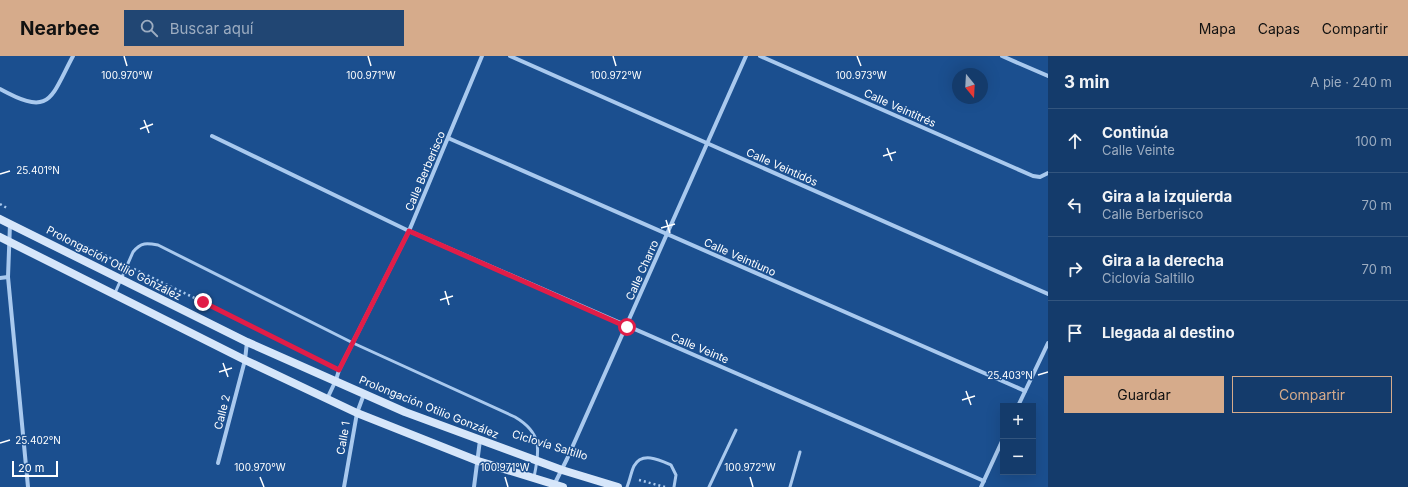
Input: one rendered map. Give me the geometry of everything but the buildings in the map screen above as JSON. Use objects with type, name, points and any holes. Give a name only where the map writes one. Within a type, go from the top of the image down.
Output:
[{"type":"main road","name":"Prolongación Otilio González","points":[[0,219],[247,342],[336,380],[405,412],[562,470],[618,487]]},
{"type":"main road","points":[[0,237],[245,360],[357,413],[478,461],[534,478],[554,486],[563,487]]},
{"type":"street","points":[[0,89],[16,98],[30,103],[41,103],[47,101],[73,56]]},
{"type":"street","name":"Calle Berberisco","points":[[327,399],[339,370],[409,231],[482,56]]},
{"type":"street","name":"Calle Veintidós","points":[[510,56],[1048,294]]},
{"type":"street","name":"Calle Charro","points":[[554,486],[568,459],[627,327],[746,56]]},
{"type":"street","name":"Calle Veintitrés","points":[[760,56],[1033,176],[1040,177],[1048,174]]},
{"type":"street","points":[[1002,56],[1048,76]]},
{"type":"street","name":"Calle Veinte","points":[[212,136],[409,231],[984,481]]},
{"type":"street","name":"Calle Veintiuno","points":[[448,138],[1025,391]]},
{"type":"street","points":[[10,224],[8,277],[28,487]]},
{"type":"street","points":[[0,278],[8,277]]},
{"type":"street","name":"Calle 2","points":[[218,463],[245,360],[247,342]]},
{"type":"street","points":[[1019,403],[1048,343]]},
{"type":"street","name":"Calle 1","points":[[344,487],[357,413],[364,393]]},
{"type":"street","points":[[474,487],[480,440]]},
{"type":"street","points":[[981,487],[1000,446]]},
{"type":"lane","points":[[115,295],[127,266],[138,246],[144,244],[158,245],[353,343],[525,423],[536,437],[538,450],[534,478]]},
{"type":"lane","points":[[709,487],[736,430]]},
{"type":"lane","points":[[790,487],[800,452]]},
{"type":"lane","points":[[627,487],[634,466],[637,462],[649,457],[671,465],[676,474],[674,487]]},
{"type":"path","points":[[0,204],[12,210]]},
{"type":"path","points":[[50,230],[203,302],[319,360]]},
{"type":"path","points":[[631,477],[665,487]]},
{"type":"route","points":[[203,302],[339,370],[409,231],[627,327]]}]
